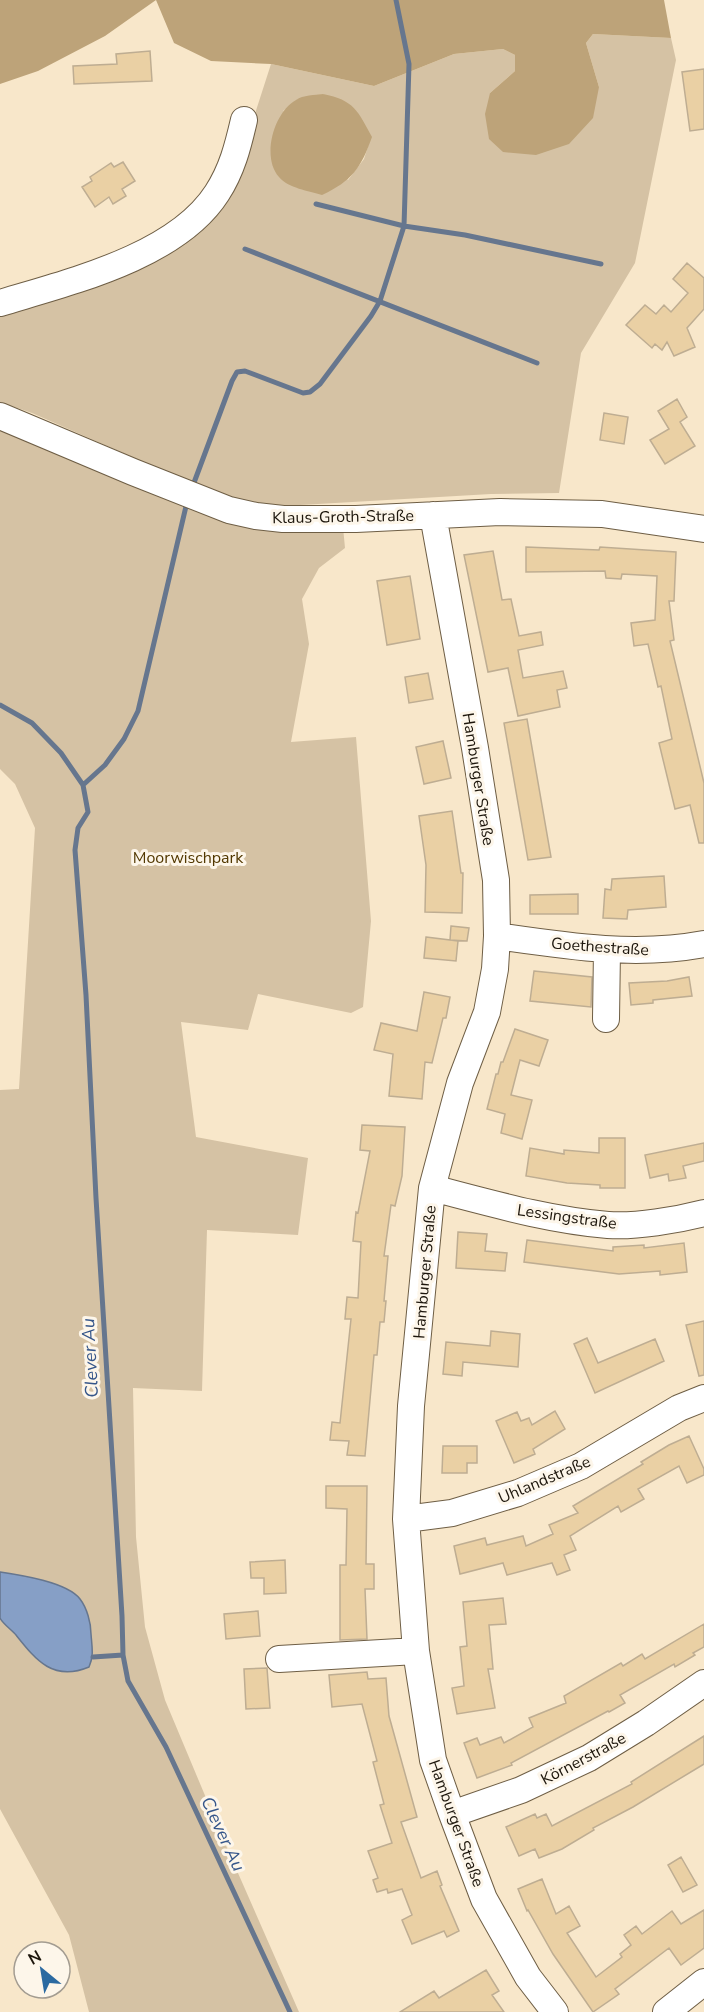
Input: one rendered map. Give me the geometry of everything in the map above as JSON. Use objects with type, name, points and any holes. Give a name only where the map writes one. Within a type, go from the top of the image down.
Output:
[{"type":"street","points":[[0,303],[81,278],[154,249],[173,235],[193,220],[216,195],[230,170],[244,120]]},
{"type":"street","name":"Klaus-Groth-Straße","points":[[0,416],[229,510],[256,516],[283,519],[356,519],[500,512],[602,514],[704,529]]},
{"type":"street","name":"Hamburger Straße","points":[[433,515],[475,748],[494,869],[497,936],[495,969],[487,1012],[460,1083],[432,1188],[411,1406],[406,1519],[416,1651],[433,1760],[484,1899],[528,1977],[555,2012]]},
{"type":"street","name":"Goethestraße","points":[[497,936],[606,950],[674,950],[704,944]]},
{"type":"street","points":[[606,950],[606,1019]]},
{"type":"street","name":"Lessingstraße","points":[[432,1188],[527,1213],[610,1226],[675,1221],[704,1213]]},
{"type":"street","name":"Uhlandstraße","points":[[406,1519],[452,1513],[518,1493],[581,1466],[679,1408],[704,1398]]},
{"type":"street","points":[[279,1659],[416,1651]]},
{"type":"street","name":"Körnerstraße","points":[[452,1814],[521,1790],[589,1758],[646,1723],[704,1683]]},
{"type":"street","points":[[666,2012],[704,1982]]},
{"type":"green space","points":[[593,34],[671,38],[676,60],[635,263],[581,353],[559,493],[491,494],[283,506],[245,501],[205,489],[32,413],[0,402],[0,308],[155,252],[240,160],[271,64],[374,86],[454,54],[503,49],[515,55],[515,71],[490,93],[599,87],[586,43]],"holes":[[[323,94],[371,137],[364,159],[348,180],[283,111],[298,99]]]},
{"type":"green space","name":"Moorwischpark","points":[[0,425],[223,517],[343,527],[345,548],[319,568],[302,599],[309,644],[291,742],[356,737],[371,921],[363,1007],[351,1013],[258,994],[248,1030],[181,1022],[196,1137],[308,1158],[298,1235],[207,1230],[202,1391],[133,1388],[136,1537],[145,1627],[165,1700],[299,2012],[89,2012],[72,1940],[0,1809],[0,1090],[19,1089],[35,828],[15,784],[0,769]]},
{"type":"shaded area","points":[[0,0],[156,0],[105,36],[38,71],[0,84]]},
{"type":"shaded area","points":[[156,0],[664,0],[671,38],[593,34],[586,43],[599,87],[593,118],[569,144],[536,155],[503,152],[489,139],[485,114],[490,93],[515,71],[515,55],[503,49],[454,54],[374,86],[271,64],[211,61],[174,43]]},
{"type":"shaded area","points":[[323,94],[342,100],[354,108],[372,137],[364,157],[348,179],[322,195],[299,189],[283,181],[274,168],[271,147],[276,124],[288,106],[302,97]]},
{"type":"water","points":[[0,1572],[31,1577],[54,1584],[74,1593],[80,1599],[87,1611],[90,1625],[92,1659],[89,1667],[65,1672],[55,1670],[46,1666],[31,1653],[0,1618]]},
{"type":"building","points":[[150,51],[152,81],[74,84],[73,66],[117,64],[116,54]]},
{"type":"building","points":[[704,69],[704,129],[690,131],[682,72]]},
{"type":"building","points":[[123,162],[135,181],[122,189],[126,196],[113,204],[109,197],[95,207],[82,187],[92,181],[90,177],[111,163],[114,167]]},
{"type":"building","points":[[687,263],[704,278],[704,309],[687,328],[695,347],[674,356],[667,342],[662,350],[655,344],[652,348],[626,325],[645,305],[656,314],[664,305],[671,312],[688,293],[673,279]]},
{"type":"building","points":[[677,399],[687,417],[680,422],[695,446],[665,464],[650,440],[669,429],[658,411]]},
{"type":"building","points":[[604,413],[628,417],[624,444],[600,440]]},
{"type":"building","points":[[526,547],[599,550],[600,547],[676,552],[674,601],[669,601],[674,640],[670,641],[704,783],[704,843],[699,843],[690,805],[675,809],[659,743],[672,739],[661,686],[658,687],[648,644],[634,646],[631,623],[655,620],[657,576],[622,574],[621,579],[606,578],[605,571],[526,572]]},
{"type":"building","points":[[493,551],[502,600],[511,599],[519,636],[541,632],[543,645],[518,650],[523,678],[563,671],[567,688],[557,690],[560,707],[518,716],[508,668],[488,672],[464,555]]},
{"type":"building","points":[[410,576],[420,639],[387,645],[377,581]]},
{"type":"building","points":[[428,673],[433,699],[409,703],[405,677]]},
{"type":"building","points":[[527,719],[551,857],[528,860],[504,723]]},
{"type":"building","points":[[443,741],[451,778],[424,784],[416,747]]},
{"type":"building","points":[[452,811],[461,873],[463,873],[462,913],[425,912],[426,865],[419,816]]},
{"type":"building","points":[[664,876],[666,907],[628,910],[627,919],[603,918],[605,889],[611,890],[612,879]]},
{"type":"building","points":[[578,894],[578,914],[530,914],[530,895]]},
{"type":"building","points":[[451,926],[469,928],[467,941],[450,940]]},
{"type":"building","points":[[426,937],[458,941],[456,961],[424,958]]},
{"type":"building","points":[[534,971],[592,977],[591,1007],[530,1001]]},
{"type":"building","points":[[689,977],[692,996],[631,1005],[629,983]]},
{"type":"building","points":[[424,992],[450,997],[432,1063],[425,1062],[422,1099],[389,1096],[393,1054],[374,1050],[381,1023],[417,1031]]},
{"type":"building","points":[[515,1029],[548,1040],[539,1066],[520,1060],[511,1095],[532,1100],[522,1139],[501,1133],[505,1114],[487,1109],[496,1074],[498,1074]]},
{"type":"building","points":[[362,1125],[405,1127],[402,1176],[395,1206],[391,1205],[384,1256],[388,1256],[384,1301],[386,1301],[384,1322],[380,1322],[377,1355],[374,1355],[365,1456],[347,1455],[349,1441],[330,1440],[332,1422],[340,1423],[351,1319],[345,1319],[347,1297],[358,1298],[361,1242],[353,1241],[356,1212],[358,1213],[370,1151],[360,1150]]},
{"type":"building","points":[[599,1138],[625,1138],[625,1188],[600,1188],[600,1185],[567,1183],[526,1176],[530,1148],[564,1154],[564,1150],[599,1153]]},
{"type":"building","points":[[704,1143],[704,1161],[683,1166],[686,1178],[669,1181],[668,1174],[650,1178],[645,1155]]},
{"type":"building","points":[[458,1232],[487,1234],[485,1251],[507,1253],[505,1271],[456,1268]]},
{"type":"building","points":[[527,1240],[613,1251],[613,1247],[644,1245],[644,1248],[684,1243],[687,1272],[660,1275],[660,1271],[619,1274],[524,1262]]},
{"type":"building","points":[[704,1321],[704,1375],[699,1376],[686,1325]]},
{"type":"building","points":[[491,1331],[520,1334],[518,1367],[463,1362],[462,1376],[443,1374],[446,1342],[490,1346]]},
{"type":"building","points":[[587,1338],[598,1363],[655,1339],[664,1361],[595,1393],[574,1344]]},
{"type":"building","points":[[555,1411],[565,1429],[533,1449],[535,1454],[514,1463],[496,1421],[517,1412],[521,1421],[529,1418],[532,1425]]},
{"type":"building","points":[[689,1436],[704,1469],[704,1475],[687,1483],[679,1466],[638,1489],[644,1499],[621,1512],[618,1506],[570,1536],[576,1550],[564,1555],[570,1570],[557,1575],[552,1563],[507,1575],[503,1563],[460,1574],[454,1546],[485,1538],[487,1545],[523,1536],[526,1546],[553,1534],[549,1525],[578,1513],[573,1506],[643,1464],[641,1462],[669,1445]]},
{"type":"building","points":[[443,1446],[477,1446],[477,1463],[467,1463],[467,1473],[442,1473]]},
{"type":"building","points":[[326,1486],[367,1486],[366,1564],[374,1564],[374,1589],[365,1589],[367,1639],[340,1640],[340,1565],[346,1565],[347,1509],[326,1508]]},
{"type":"building","points":[[285,1560],[286,1593],[264,1594],[264,1578],[251,1578],[250,1562]]},
{"type":"building","points":[[503,1598],[506,1624],[489,1625],[493,1669],[488,1669],[495,1708],[457,1714],[452,1688],[464,1686],[460,1647],[467,1646],[463,1602]]},
{"type":"building","points":[[258,1611],[260,1636],[226,1639],[224,1614]]},
{"type":"building","points":[[704,1624],[704,1647],[675,1667],[674,1664],[620,1695],[625,1703],[511,1763],[512,1765],[477,1778],[464,1743],[477,1738],[480,1745],[501,1737],[504,1743],[533,1727],[529,1718],[566,1703],[564,1696],[621,1663],[623,1666],[642,1654],[645,1659]]},
{"type":"building","points":[[267,1668],[270,1708],[246,1709],[244,1669]]},
{"type":"building","points":[[367,1672],[368,1679],[386,1678],[389,1716],[417,1817],[401,1822],[421,1878],[437,1871],[442,1885],[440,1886],[459,1931],[447,1937],[444,1931],[412,1944],[402,1920],[412,1915],[402,1889],[388,1893],[387,1889],[377,1892],[373,1880],[378,1878],[368,1851],[392,1843],[380,1805],[384,1804],[373,1762],[377,1761],[362,1704],[332,1707],[329,1675]]},
{"type":"building","points":[[704,1736],[704,1764],[593,1828],[594,1830],[562,1849],[539,1858],[535,1849],[519,1856],[506,1827],[535,1814],[537,1818],[546,1814],[552,1826],[632,1784],[631,1782]]},
{"type":"building","points":[[681,1857],[697,1885],[683,1892],[668,1865]]},
{"type":"building","points":[[542,1879],[556,1914],[569,1906],[580,1926],[567,1933],[596,1977],[622,1957],[620,1954],[631,1945],[624,1935],[636,1926],[642,1934],[672,1911],[681,1924],[704,1910],[704,1948],[681,1965],[669,1948],[615,1989],[619,1994],[593,2012],[553,1954],[527,1911],[518,1889]]},
{"type":"building","points":[[486,1970],[499,1991],[492,1995],[504,2012],[400,2012],[434,1991],[439,1998]]},
{"type":"waterway","points":[[192,488],[237,372],[245,371],[303,393],[310,392],[320,384],[380,301],[404,226],[409,64],[396,0]]},
{"type":"waterway","points":[[316,204],[404,226],[465,235],[601,264]]},
{"type":"waterway","points":[[245,249],[537,363]]},
{"type":"waterway","points":[[83,785],[105,765],[124,739],[138,711],[187,502]]},
{"type":"waterway","name":"Clever Au","points":[[0,705],[32,723],[61,753],[83,785],[88,812],[78,828],[75,850],[86,995],[123,1655],[128,1681],[166,1747],[290,2012]]},
{"type":"waterway","points":[[93,1657],[123,1655]]}]
